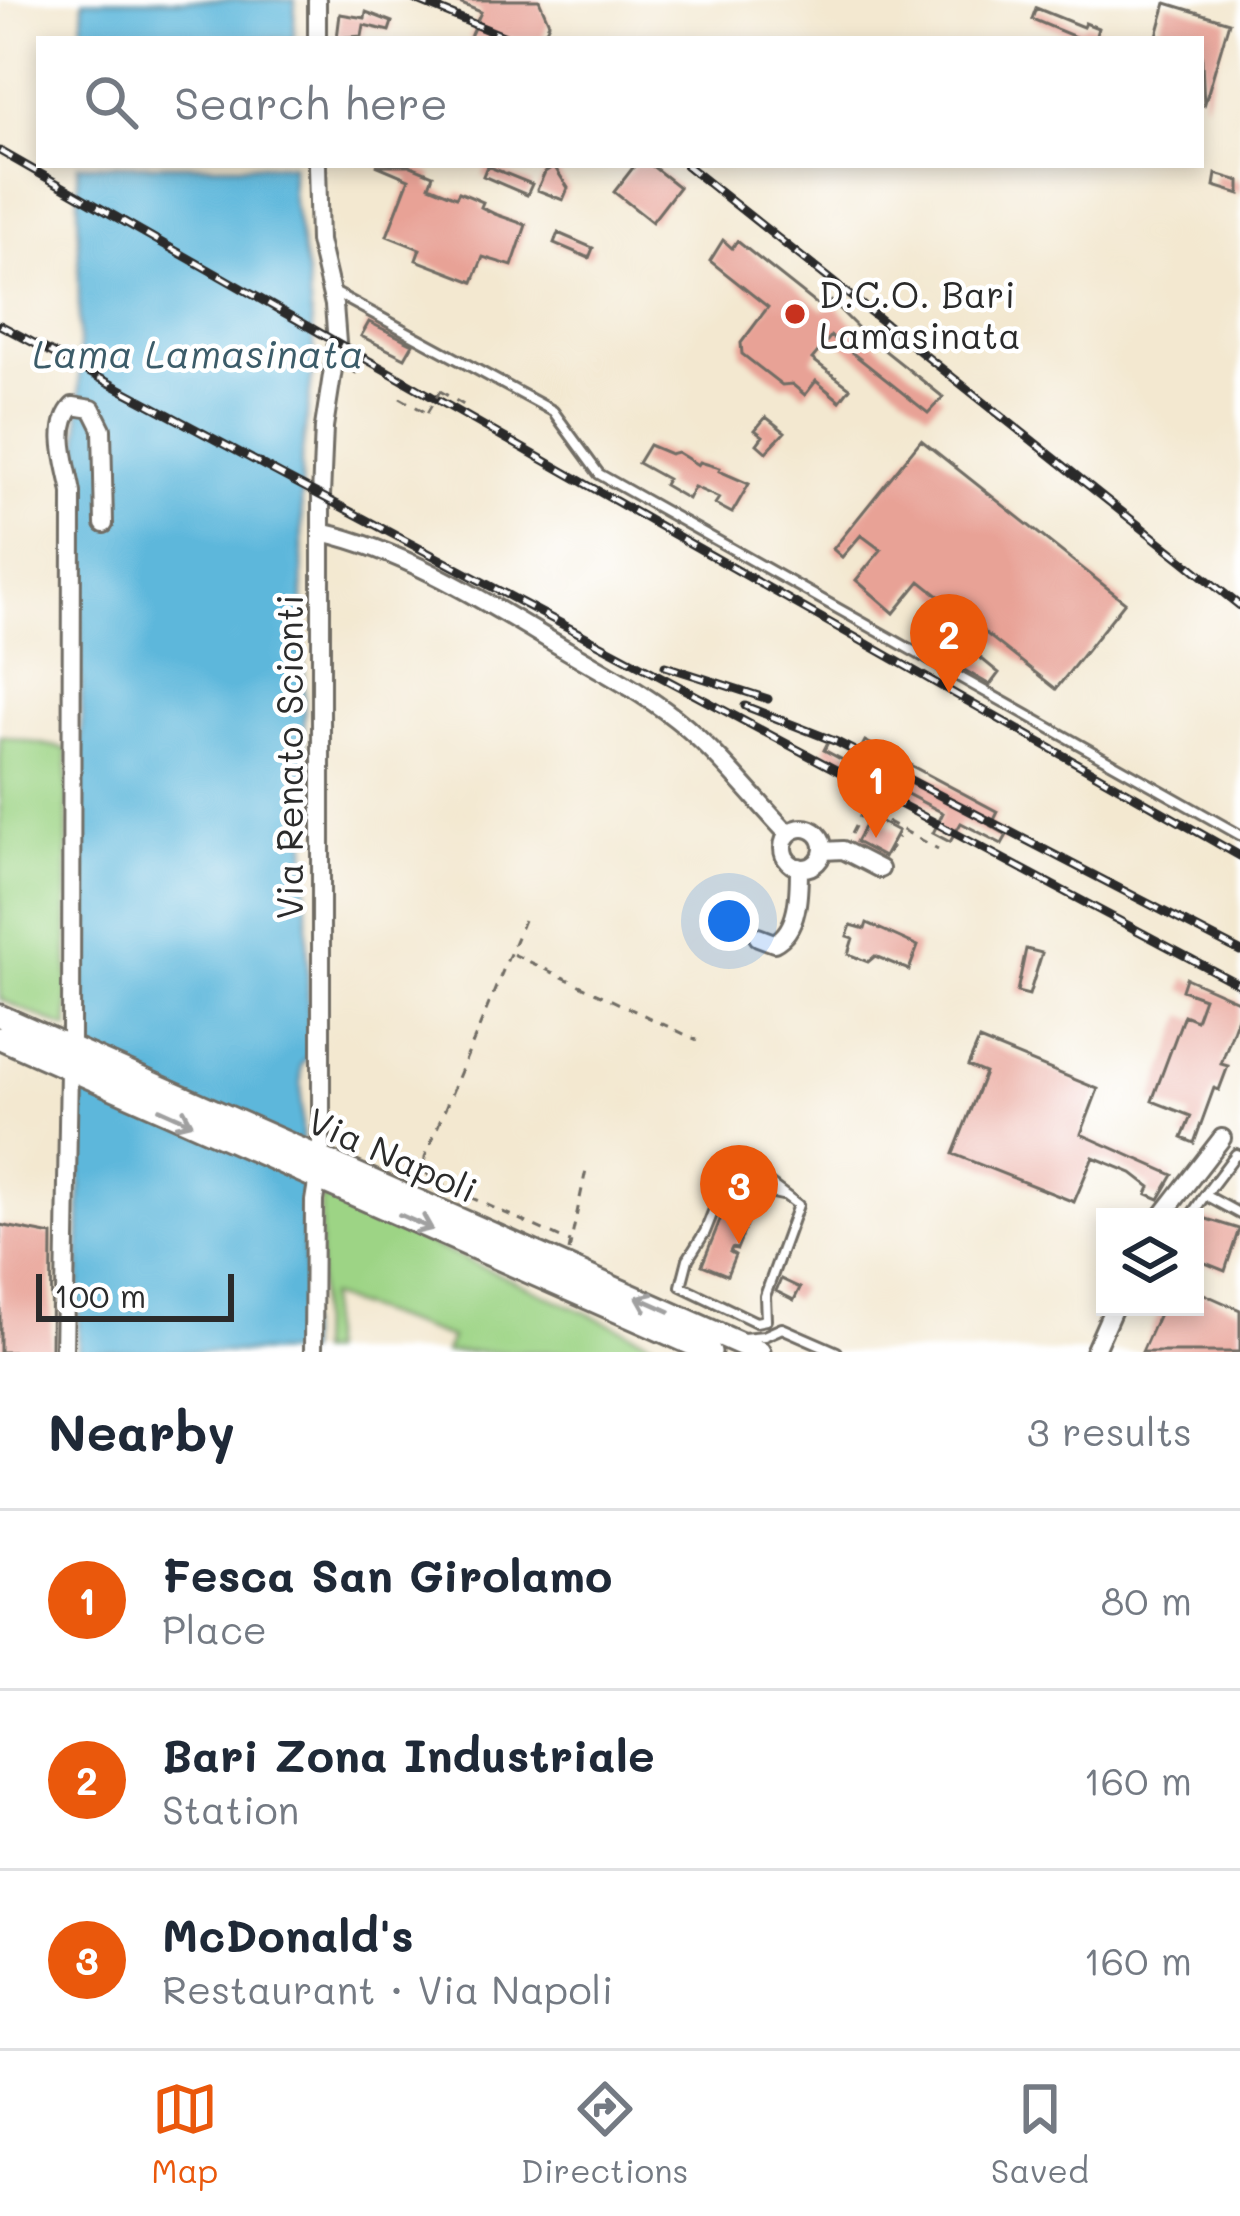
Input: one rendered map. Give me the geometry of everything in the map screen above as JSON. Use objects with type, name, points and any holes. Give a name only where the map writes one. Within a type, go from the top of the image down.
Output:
[{"type":"main road","name":"Via Napoli","points":[[0,1016],[70,1058],[315,1166],[710,1352]]},
{"type":"main road","name":"Via Napoli","points":[[0,1038],[70,1058]]},
{"type":"main road","name":"Via Napoli","points":[[315,1166],[567,1266],[759,1352]]},
{"type":"street","points":[[317,0],[317,36]]},
{"type":"street","name":"Via Renato Scionti","points":[[313,1352],[321,532],[324,427],[338,343],[319,241],[317,168]]},
{"type":"street","points":[[64,1352],[72,494],[62,432],[73,406],[92,409],[102,429],[104,524]]},
{"type":"street","points":[[321,532],[361,541],[395,556],[651,700],[688,729],[788,834]]},
{"type":"street","points":[[788,834],[801,828],[813,830],[821,839],[823,851],[817,862],[799,867]]},
{"type":"street","points":[[758,938],[774,944],[787,934],[799,897],[799,867],[784,854],[788,834]]},
{"type":"street","points":[[823,851],[843,850],[884,862]]},
{"type":"street","points":[[1168,1208],[1222,1138]]},
{"type":"street","points":[[1094,1352],[1110,1316]]},
{"type":"lane","points":[[331,290],[553,411],[599,474],[1240,835]]},
{"type":"lane","points":[[1196,1208],[1236,1154],[1240,1156]]},
{"type":"lane","points":[[729,1177],[770,1184],[784,1195],[794,1199],[797,1212],[765,1296],[766,1321],[756,1322],[681,1286],[688,1259],[729,1177]]},
{"type":"lane","points":[[1205,1195],[1240,1214]]},
{"type":"lane","points":[[731,1340],[764,1336],[782,1328],[837,1352]]},
{"type":"path","points":[[400,398],[428,413],[440,392],[467,407]]},
{"type":"path","points":[[850,835],[864,809],[938,849]]},
{"type":"path","points":[[884,862],[898,837]]},
{"type":"path","points":[[524,920],[466,1054],[425,1157],[424,1171],[436,1182],[570,1242]]},
{"type":"path","points":[[513,953],[697,1040]]},
{"type":"path","points":[[567,1266],[587,1165]]},
{"type":"green space","points":[[0,736],[67,749],[68,1029],[0,999]]},
{"type":"green space","points":[[321,1196],[654,1343],[651,1352],[445,1352],[451,1338],[328,1296],[328,1352],[317,1352]]},
{"type":"water","points":[[83,0],[295,0],[294,36],[82,36]]},
{"type":"water","name":"Lama Lamasinata","points":[[78,168],[292,168],[315,354],[301,462],[309,1054],[301,1066],[306,1352],[78,1352],[83,957]]},
{"type":"building","points":[[452,0],[539,0],[549,23],[543,36],[470,36],[481,12]]},
{"type":"building","points":[[1166,3],[1229,22],[1204,106],[1204,36],[1157,36]]},
{"type":"building","points":[[1036,8],[1083,27],[1085,23],[1098,28],[1096,36],[1073,36],[1032,19]]},
{"type":"building","points":[[366,12],[392,22],[389,31],[364,25],[362,36],[337,36],[340,14],[365,18]]},
{"type":"building","points":[[383,168],[416,168],[433,175],[429,186],[456,197],[459,192],[483,202],[481,207],[495,214],[526,225],[512,266],[483,257],[473,282],[416,260],[420,249],[387,236],[409,179]]},
{"type":"building","points":[[486,168],[492,168],[532,184],[527,195],[483,176]]},
{"type":"building","points":[[555,168],[568,188],[563,200],[537,190],[545,172]]},
{"type":"building","points":[[633,168],[655,168],[679,187],[652,222],[614,192]]},
{"type":"building","points":[[1216,174],[1240,181],[1240,194],[1214,186]]},
{"type":"building","points":[[558,233],[593,248],[589,258],[554,243]]},
{"type":"building","points":[[723,240],[732,248],[737,241],[824,310],[831,301],[943,397],[928,413],[831,336],[812,359],[850,388],[840,401],[816,381],[805,395],[792,384],[782,385],[742,354],[741,343],[768,307],[710,261]]},
{"type":"building","points":[[369,322],[413,344],[405,358],[361,336]]},
{"type":"building","points":[[766,417],[785,432],[766,452],[757,444],[763,436],[755,430]]},
{"type":"building","points":[[921,440],[1125,602],[1056,689],[920,581],[894,613],[856,580],[881,550],[861,535],[842,557],[833,549]]},
{"type":"building","points":[[649,445],[670,454],[677,452],[698,465],[720,468],[749,484],[732,513],[715,504],[719,498],[694,487],[688,499],[664,485],[667,479],[638,463]]},
{"type":"building","points":[[967,647],[999,673],[990,685],[954,664]]},
{"type":"building","points":[[829,740],[857,756],[865,741],[998,812],[991,826],[1007,835],[1002,844],[961,823],[950,842],[933,833],[943,813],[824,750]]},
{"type":"building","points":[[870,816],[898,831],[884,857],[856,842]]},
{"type":"building","points":[[867,923],[918,946],[909,970],[875,956],[868,962],[848,954],[851,925],[865,929]]},
{"type":"building","points":[[1026,949],[1042,953],[1029,995],[1017,992]]},
{"type":"building","points":[[1186,978],[1240,1002],[1221,1064],[1228,1066],[1219,1090],[1214,1088],[1194,1143],[1182,1138],[1191,1116],[1152,1101],[1184,1015],[1196,1020],[1204,998],[1182,990]]},
{"type":"building","points":[[979,1040],[1098,1089],[1081,1134],[1173,1175],[1159,1199],[1147,1194],[1150,1187],[1132,1173],[1093,1157],[1074,1202],[953,1154],[985,1073],[968,1066]]},
{"type":"building","points":[[725,1208],[750,1217],[737,1249],[730,1252],[735,1255],[727,1275],[702,1265]]},
{"type":"building","points":[[1204,1218],[1239,1229],[1225,1271],[1204,1263]]},
{"type":"building","points":[[0,1225],[52,1235],[51,1352],[0,1352]]},
{"type":"building","points":[[781,1279],[800,1288],[794,1300],[776,1291]]},
{"type":"building","points":[[1204,1294],[1240,1310],[1240,1352],[1142,1352],[1158,1316],[1204,1316]]},
{"type":"railway","points":[[416,0],[503,36]]},
{"type":"railway","points":[[0,151],[1240,856]]},
{"type":"railway","points":[[690,168],[1240,606]]},
{"type":"railway","points":[[0,325],[1240,985]]},
{"type":"railway","points":[[665,666],[768,699]]},
{"type":"railway","points":[[745,706],[837,742],[1240,951]]},
{"type":"place","name":"D.C.O. Bari Lamasinata","points":[[795,314]]},
{"type":"place","name":"Bari Zona Industriale","points":[[949,693]]},
{"type":"place","name":"Fesca San Girolamo","points":[[876,838]]},
{"type":"place","name":"McDonald's","points":[[739,1244]]}]
